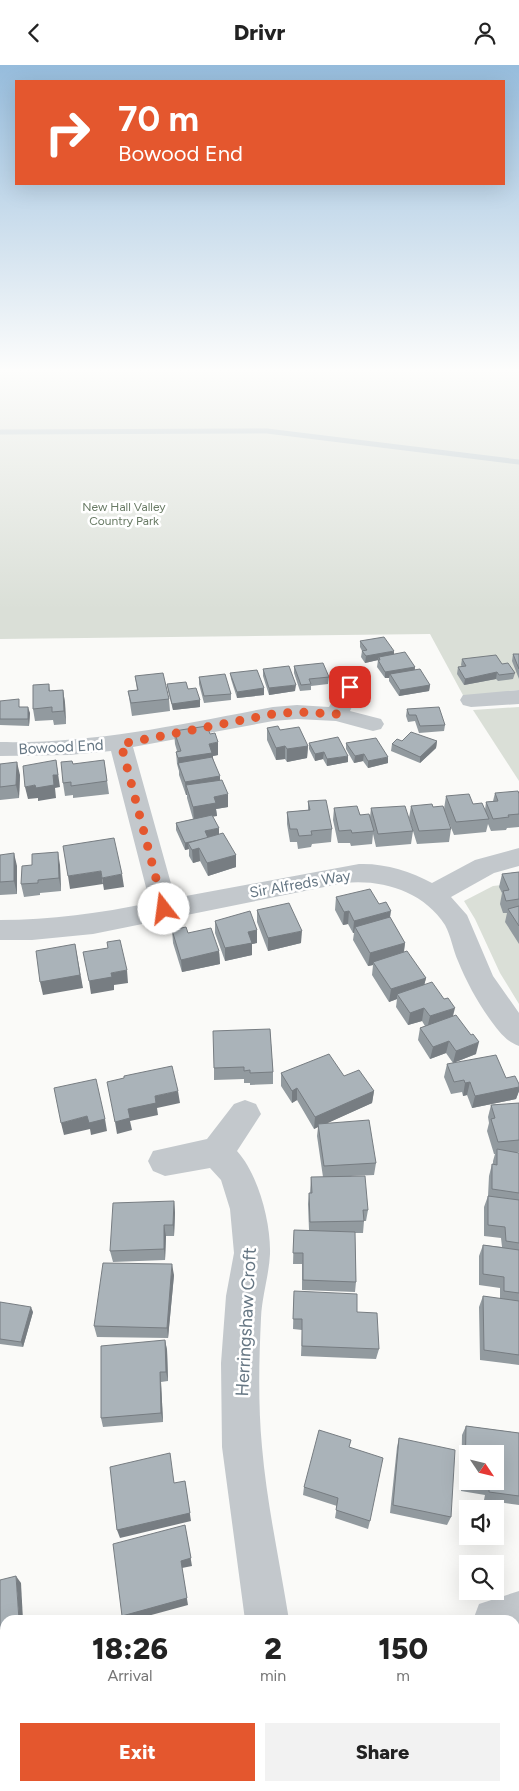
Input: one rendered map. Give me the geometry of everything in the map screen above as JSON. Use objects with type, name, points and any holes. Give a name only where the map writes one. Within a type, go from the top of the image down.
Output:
[{"type":"street","points":[[337,714],[350,687]]},
{"type":"street","points":[[471,700],[519,697]]},
{"type":"street","name":"Bowood End","points":[[0,749],[39,750],[121,744],[273,714],[297,712],[337,714],[373,724]]},
{"type":"street","name":"Bowood End","points":[[121,744],[164,909]]},
{"type":"street","points":[[432,896],[473,871],[493,863],[519,857]]},
{"type":"street","name":"Sir Alfreds Way","points":[[0,930],[63,928],[344,873],[376,873],[408,883],[432,896],[445,907],[457,923],[474,967],[490,996],[519,1034]]},
{"type":"street","points":[[165,1161],[217,1152],[246,1114]]},
{"type":"street","name":"Herringshaw Croft","points":[[217,1152],[236,1173],[248,1209],[252,1253],[244,1296],[240,1363],[242,1447],[266,1615]]},
{"type":"green space","name":"New Hall Valley Country Park","points":[[0,450],[519,450],[519,690],[508,691],[502,695],[464,697],[430,634],[0,639]]},
{"type":"green space","points":[[519,707],[519,781],[473,710]]},
{"type":"green space","points":[[519,883],[519,1004],[500,973],[475,919],[464,901],[493,886]]},
{"type":"building","points":[[384,637],[394,651],[366,656],[362,651],[367,650],[360,641]]},
{"type":"building","points":[[405,652],[415,667],[385,672],[378,660],[380,660],[379,657]]},
{"type":"building","points":[[513,654],[519,654],[519,669]]},
{"type":"building","points":[[496,655],[502,664],[508,663],[515,673],[499,675],[497,672],[465,679],[458,667],[466,666],[462,659]]},
{"type":"building","points":[[323,663],[329,677],[309,679],[311,684],[301,685],[294,666]]},
{"type":"building","points":[[289,666],[296,685],[269,688],[263,669]]},
{"type":"building","points":[[420,669],[430,685],[400,690],[390,674]]},
{"type":"building","points":[[257,670],[264,688],[237,692],[230,673]]},
{"type":"building","points":[[163,673],[169,699],[131,703],[128,691],[138,690],[135,676]]},
{"type":"building","points":[[225,674],[231,694],[204,696],[199,677]]},
{"type":"building","points":[[186,682],[188,689],[196,688],[200,700],[172,704],[167,684]]},
{"type":"building","points":[[49,684],[49,691],[63,690],[64,711],[52,712],[52,707],[33,709],[33,685]]},
{"type":"building","points":[[19,699],[19,707],[28,707],[28,719],[0,719],[0,701]]},
{"type":"building","points":[[439,707],[445,725],[420,726],[416,715],[409,715],[407,709]]},
{"type":"building","points":[[207,726],[210,734],[215,733],[218,742],[209,744],[212,753],[178,758],[176,752],[181,751],[174,731]]},
{"type":"building","points":[[278,726],[280,730],[299,727],[308,746],[287,749],[285,746],[276,748],[267,728]]},
{"type":"building","points":[[411,732],[437,741],[420,757],[392,744],[397,739],[402,741]]},
{"type":"building","points":[[338,737],[348,756],[327,759],[324,752],[315,754],[309,743]]},
{"type":"building","points":[[376,738],[388,757],[368,761],[364,754],[355,756],[346,743]]},
{"type":"building","points":[[212,757],[220,776],[185,782],[178,763]]},
{"type":"building","points":[[56,760],[58,775],[53,775],[54,785],[36,788],[35,785],[25,787],[23,766]]},
{"type":"building","points":[[104,760],[107,781],[71,786],[71,782],[63,783],[61,762],[72,761],[73,764]]},
{"type":"building","points":[[17,762],[16,785],[0,787],[0,764]]},
{"type":"building","points":[[222,780],[228,794],[214,797],[216,803],[193,807],[186,785]]},
{"type":"building","points":[[518,791],[519,814],[493,819],[486,802],[498,801],[495,793]]},
{"type":"building","points":[[469,794],[473,804],[482,803],[489,819],[456,822],[446,796]]},
{"type":"building","points":[[326,800],[332,829],[311,831],[312,835],[299,836],[297,829],[290,829],[287,812],[310,810],[308,801]]},
{"type":"building","points":[[432,804],[433,807],[443,806],[451,829],[419,831],[411,806]]},
{"type":"building","points":[[357,806],[360,815],[369,814],[374,831],[352,833],[351,830],[339,831],[334,808]]},
{"type":"building","points":[[405,806],[413,831],[378,834],[371,808]]},
{"type":"building","points":[[212,815],[219,828],[205,831],[208,838],[185,843],[176,823]]},
{"type":"building","points":[[223,833],[236,855],[207,863],[199,848],[192,850],[188,843]]},
{"type":"building","points":[[114,838],[122,874],[102,878],[101,871],[68,876],[63,846]]},
{"type":"building","points":[[58,852],[59,878],[38,880],[38,883],[21,884],[22,866],[32,865],[32,854]]},
{"type":"building","points":[[14,853],[14,881],[0,882],[0,855]]},
{"type":"building","points":[[519,872],[519,899],[506,901],[503,891],[509,890],[502,874]]},
{"type":"building","points":[[370,889],[379,904],[386,902],[391,911],[354,921],[349,911],[344,912],[336,897]]},
{"type":"building","points":[[289,903],[302,931],[268,938],[257,910]]},
{"type":"building","points":[[519,906],[519,926],[508,909]]},
{"type":"building","points":[[250,911],[257,930],[248,932],[252,943],[225,948],[215,921]]},
{"type":"building","points":[[390,917],[405,943],[370,953],[355,927]]},
{"type":"building","points":[[186,927],[188,933],[211,928],[219,951],[181,960],[172,930]]},
{"type":"building","points":[[120,940],[127,970],[111,973],[112,977],[89,981],[83,952],[108,948],[107,942]]},
{"type":"building","points":[[75,944],[80,975],[40,982],[36,951]]},
{"type":"building","points":[[407,951],[426,978],[391,989],[373,962]]},
{"type":"building","points":[[432,982],[444,999],[448,998],[455,1008],[430,1016],[424,1008],[410,1013],[397,994]]},
{"type":"building","points":[[456,1015],[471,1035],[473,1034],[479,1042],[456,1051],[449,1041],[433,1047],[420,1028]]},
{"type":"building","points":[[270,1029],[273,1072],[250,1073],[250,1070],[244,1071],[244,1067],[214,1068],[213,1031]]},
{"type":"building","points":[[329,1054],[344,1076],[359,1070],[374,1091],[315,1117],[297,1088],[292,1091],[281,1073]]},
{"type":"building","points":[[496,1055],[506,1078],[515,1076],[519,1087],[475,1096],[470,1082],[465,1083],[464,1080],[454,1082],[447,1064]]},
{"type":"building","points":[[172,1066],[178,1091],[155,1096],[156,1103],[128,1109],[130,1118],[115,1122],[107,1082],[124,1078],[124,1076]]},
{"type":"building","points":[[96,1079],[105,1119],[89,1123],[87,1116],[61,1123],[54,1088]]},
{"type":"building","points":[[519,1103],[519,1140],[498,1142],[491,1119],[495,1118],[491,1105]]},
{"type":"building","points":[[369,1120],[376,1163],[324,1166],[318,1124]]},
{"type":"building","points":[[497,1149],[519,1153],[519,1193],[492,1189],[492,1164],[497,1165]]},
{"type":"building","points":[[365,1176],[368,1210],[363,1210],[364,1221],[310,1222],[309,1193],[312,1193],[311,1177]]},
{"type":"building","points":[[488,1196],[519,1200],[519,1243],[506,1241],[505,1227],[488,1225]]},
{"type":"building","points":[[174,1201],[173,1225],[164,1225],[164,1249],[110,1251],[113,1203]]},
{"type":"building","points":[[294,1230],[355,1232],[356,1282],[303,1280],[303,1253],[293,1253]]},
{"type":"building","points":[[483,1245],[519,1250],[519,1293],[504,1291],[504,1277],[483,1274]]},
{"type":"building","points":[[103,1263],[172,1264],[167,1328],[94,1326]]},
{"type":"building","points":[[294,1291],[357,1294],[357,1312],[377,1313],[379,1349],[302,1346],[302,1319],[293,1319]]},
{"type":"building","points":[[483,1296],[519,1301],[519,1355],[484,1350]]},
{"type":"building","points":[[0,1302],[31,1307],[21,1342],[0,1339]]},
{"type":"building","points":[[165,1340],[166,1372],[160,1372],[161,1413],[101,1418],[101,1346]]},
{"type":"building","points":[[466,1426],[519,1433],[519,1496],[489,1492],[489,1490],[504,1490],[504,1445],[466,1445]]},
{"type":"building","points":[[319,1430],[351,1440],[349,1447],[383,1458],[370,1521],[336,1510],[338,1498],[304,1487]]},
{"type":"building","points":[[399,1438],[455,1450],[451,1517],[393,1505]]},
{"type":"building","points":[[170,1453],[174,1483],[185,1481],[190,1513],[117,1530],[110,1467]]},
{"type":"building","points":[[185,1525],[191,1558],[181,1561],[187,1598],[122,1615],[113,1544]]},
{"type":"building","points":[[16,1576],[19,1615],[0,1615],[0,1580]]},
{"type":"waterway","points":[[418,450],[519,462]]},
{"type":"route","points":[[164,909],[121,744],[273,714],[297,712],[337,714],[350,687]]}]
